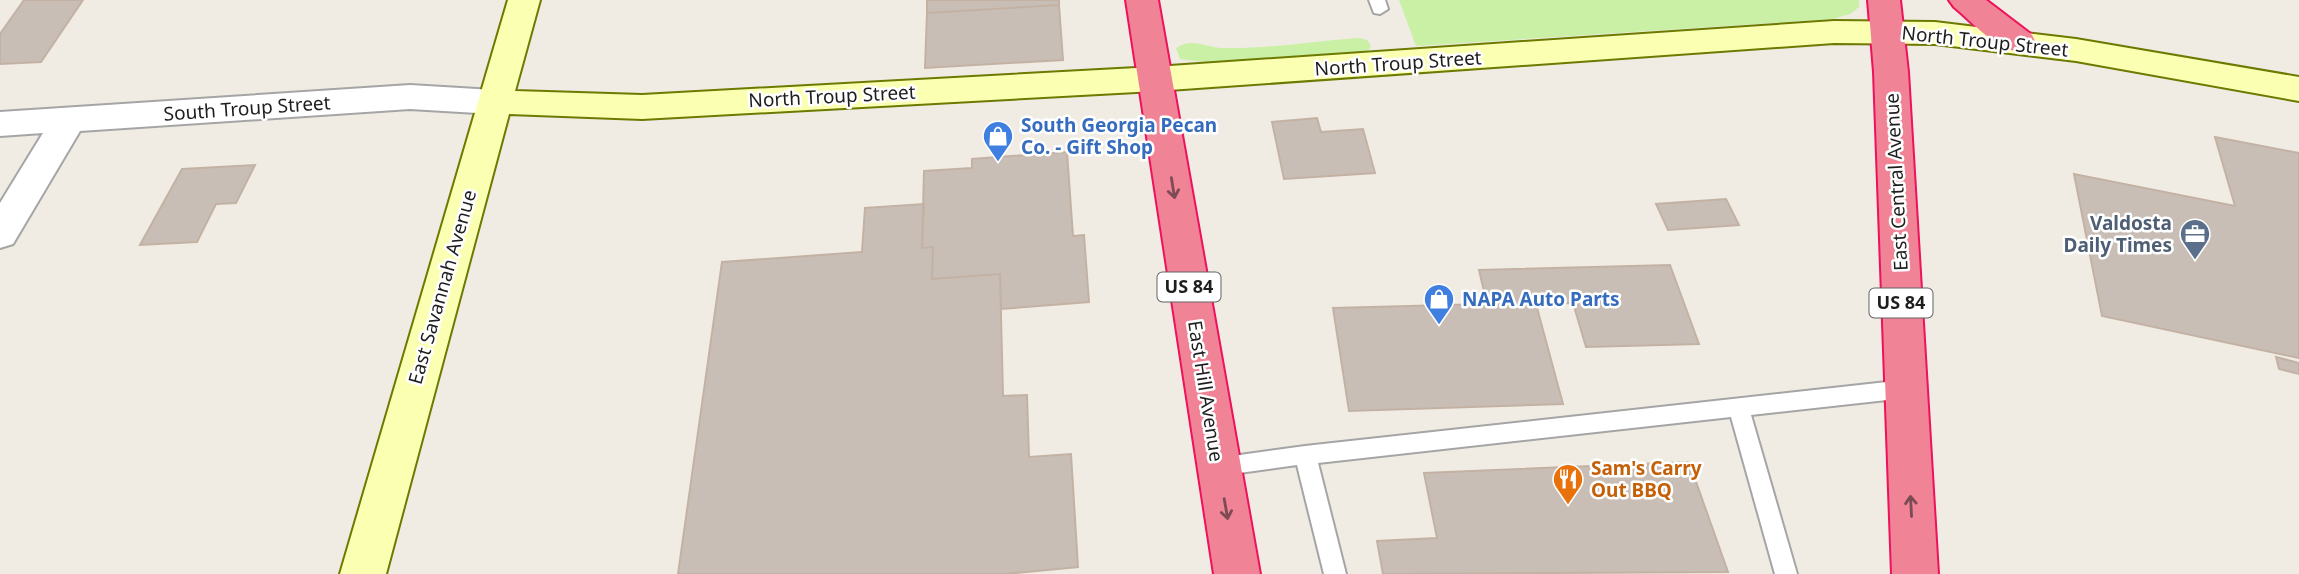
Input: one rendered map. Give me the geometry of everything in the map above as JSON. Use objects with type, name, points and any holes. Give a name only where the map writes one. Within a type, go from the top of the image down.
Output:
[{"type":"highway","name":"East Hill Avenue","points":[[1142,0],[1237,574]]},
{"type":"highway","points":[[1965,0],[2020,43]]},
{"type":"highway","name":"East Central Avenue","points":[[1885,16],[1891,72],[1915,574]]},
{"type":"street","name":"East Savannah Avenue","points":[[363,574],[524,0]]},
{"type":"street","name":"North Troup Street","points":[[494,102],[642,107],[1155,79],[1834,32],[1885,16],[1935,33],[2020,43],[2299,89]]},
{"type":"street","name":"South Troup Street","points":[[0,124],[411,97],[494,102]]},
{"type":"street","points":[[0,234],[70,119]]},
{"type":"lane","points":[[1218,467],[1905,388]]},
{"type":"lane","points":[[1739,409],[1786,574]]},
{"type":"lane","points":[[1305,455],[1335,574]]},
{"type":"green space","points":[[1399,0],[1859,0],[1859,7],[1850,14],[1833,19],[1416,46]]},
{"type":"green space","points":[[1359,38],[1367,40],[1371,46],[1368,51],[1205,62],[1180,59],[1176,48],[1188,43],[1217,48],[1240,48]]},
{"type":"building","points":[[24,0],[83,0],[41,62],[0,64],[0,34]]},
{"type":"building","points":[[927,0],[1059,0],[1059,5],[927,13]]},
{"type":"building","points":[[1059,5],[1063,60],[925,68],[927,13]]},
{"type":"building","points":[[1317,118],[1321,132],[1363,129],[1375,173],[1284,179],[1272,122]]},
{"type":"building","name":"Valdosta Daily Times","points":[[2215,137],[2299,153],[2299,358],[2102,316],[2074,174],[2235,206]]},
{"type":"building","points":[[1067,152],[1073,236],[1084,235],[1089,302],[1001,309],[1000,274],[932,279],[933,247],[922,248],[924,171],[972,168],[972,159]]},
{"type":"building","points":[[255,165],[236,203],[216,204],[197,242],[140,245],[182,169]]},
{"type":"building","points":[[1726,199],[1739,225],[1668,230],[1656,204]]},
{"type":"building","points":[[924,204],[922,248],[933,247],[932,279],[1000,274],[1003,396],[1027,395],[1029,457],[1071,454],[1078,567],[1005,574],[678,574],[722,262],[862,252],[865,208]]},
{"type":"building","name":"NAPA Auto Parts","points":[[1670,265],[1699,344],[1586,347],[1573,303],[1536,304],[1563,404],[1349,411],[1333,308],[1487,304],[1479,270]]},
{"type":"building","points":[[2276,357],[2299,363],[2299,374],[2279,369]]},
{"type":"building","name":"Sam's Carry Out BBQ","points":[[1689,462],[1728,572],[1383,574],[1377,541],[1437,538],[1424,473]]},
{"type":"place","name":"South Georgia Pecan Co. - Gift Shop","points":[[998,163]]},
{"type":"place","name":"Valdosta Daily Times","points":[[2195,261]]},
{"type":"place","name":"NAPA Auto Parts","points":[[1439,326]]},
{"type":"place","name":"Sam's Carry Out BBQ","points":[[1568,506]]}]
